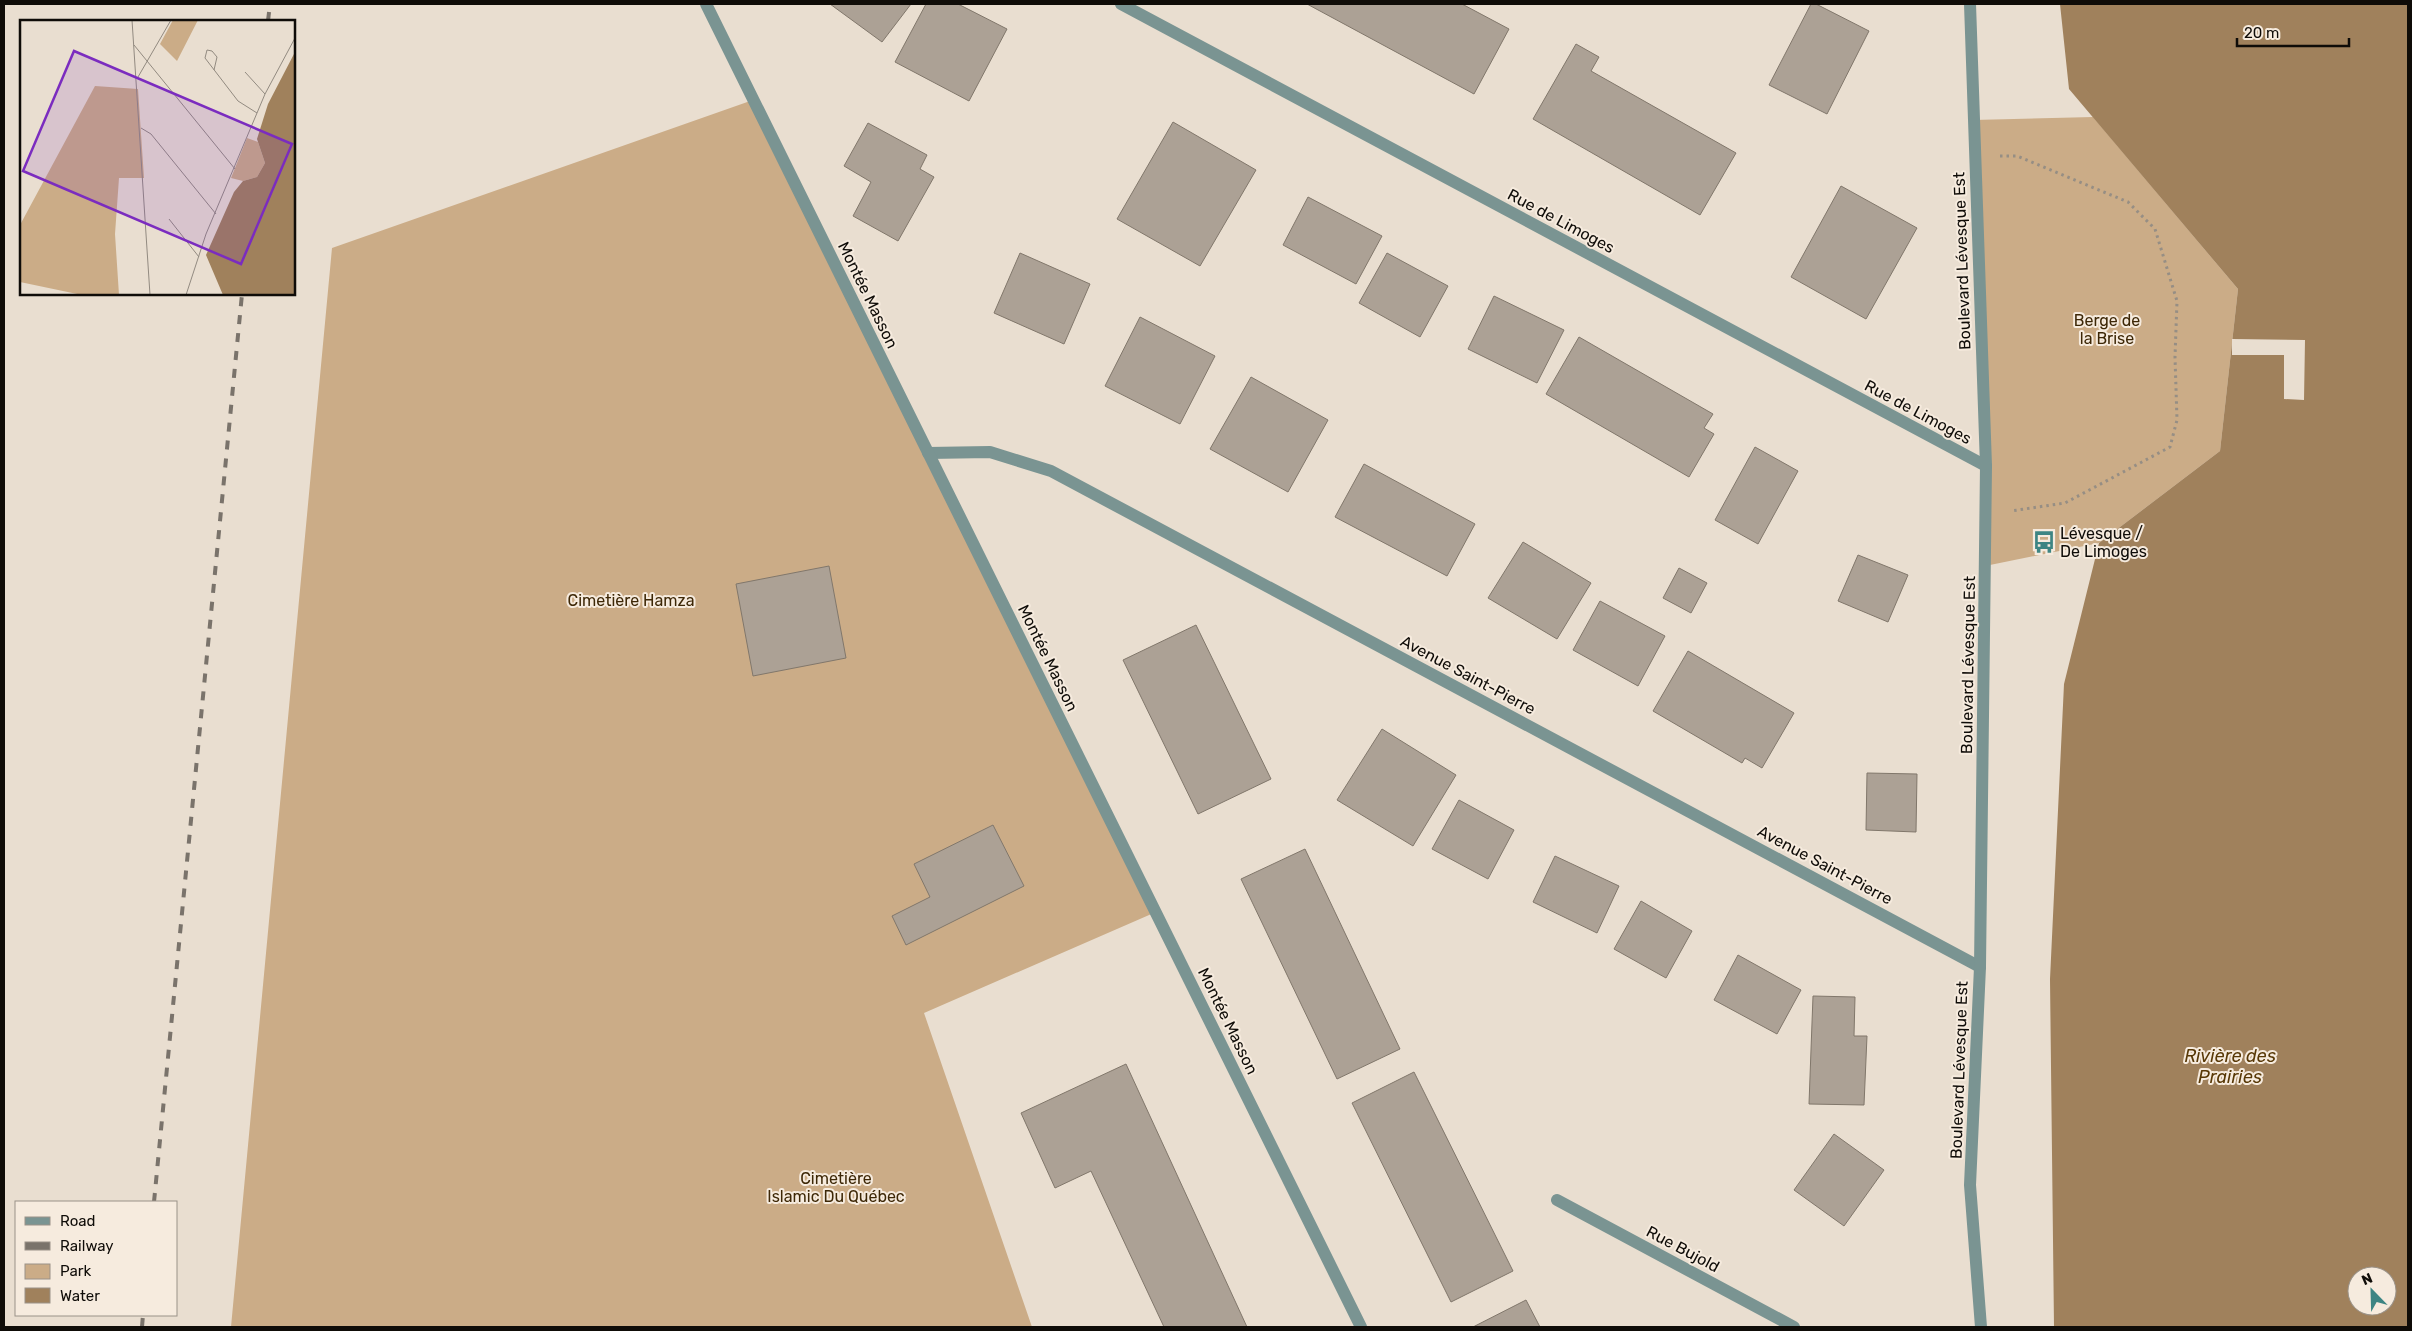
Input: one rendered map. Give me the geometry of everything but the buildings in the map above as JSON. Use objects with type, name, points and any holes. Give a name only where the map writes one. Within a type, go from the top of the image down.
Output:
[{"type":"street","name":"Montée Masson","points":[[706,4],[1361,1327]]},
{"type":"street","name":"Rue de Limoges","points":[[1121,4],[1986,466]]},
{"type":"street","name":"Boulevard Lévesque Est","points":[[1970,4],[1986,466],[1980,967],[1970,1185],[1981,1327]]},
{"type":"street","name":"Avenue Saint-Pierre","points":[[928,453],[990,452],[1051,471],[1980,967]]},
{"type":"street","name":"Rue Bujold","points":[[1557,1200],[1794,1327]]},
{"type":"path","points":[[1974,156],[2017,156],[2128,202],[2156,230],[2177,301],[2175,357],[2178,420],[2170,447],[2065,503],[1986,514]]},
{"type":"green space","name":"Cimetière Hamza","points":[[753,100],[1156,912],[924,1013],[1032,1327],[231,1327],[332,248]]},
{"type":"green space","name":"Berge de la Brise","points":[[2093,117],[2238,289],[2220,451],[2099,543],[1985,566],[1973,120]]},
{"type":"water","name":"Rivière des Prairies","points":[[2060,4],[2408,4],[2408,1327],[2054,1327],[2050,979],[2064,684],[2099,543],[2220,451],[2238,289],[2069,89]]},
{"type":"pier","points":[[2232,339],[2305,340],[2304,400],[2284,399],[2284,355],[2232,355]]},
{"type":"railway","points":[[268,20],[270,4]]},
{"type":"railway","points":[[154,1201],[242,295]]},
{"type":"railway","points":[[142,1327],[143,1316]]},
{"type":"place","name":"Lévesque / De Limoges","points":[[2044,542]]},
{"type":"park label","name":"Cimetière Islamic Du Québec","points":[[836,1187]]}]
